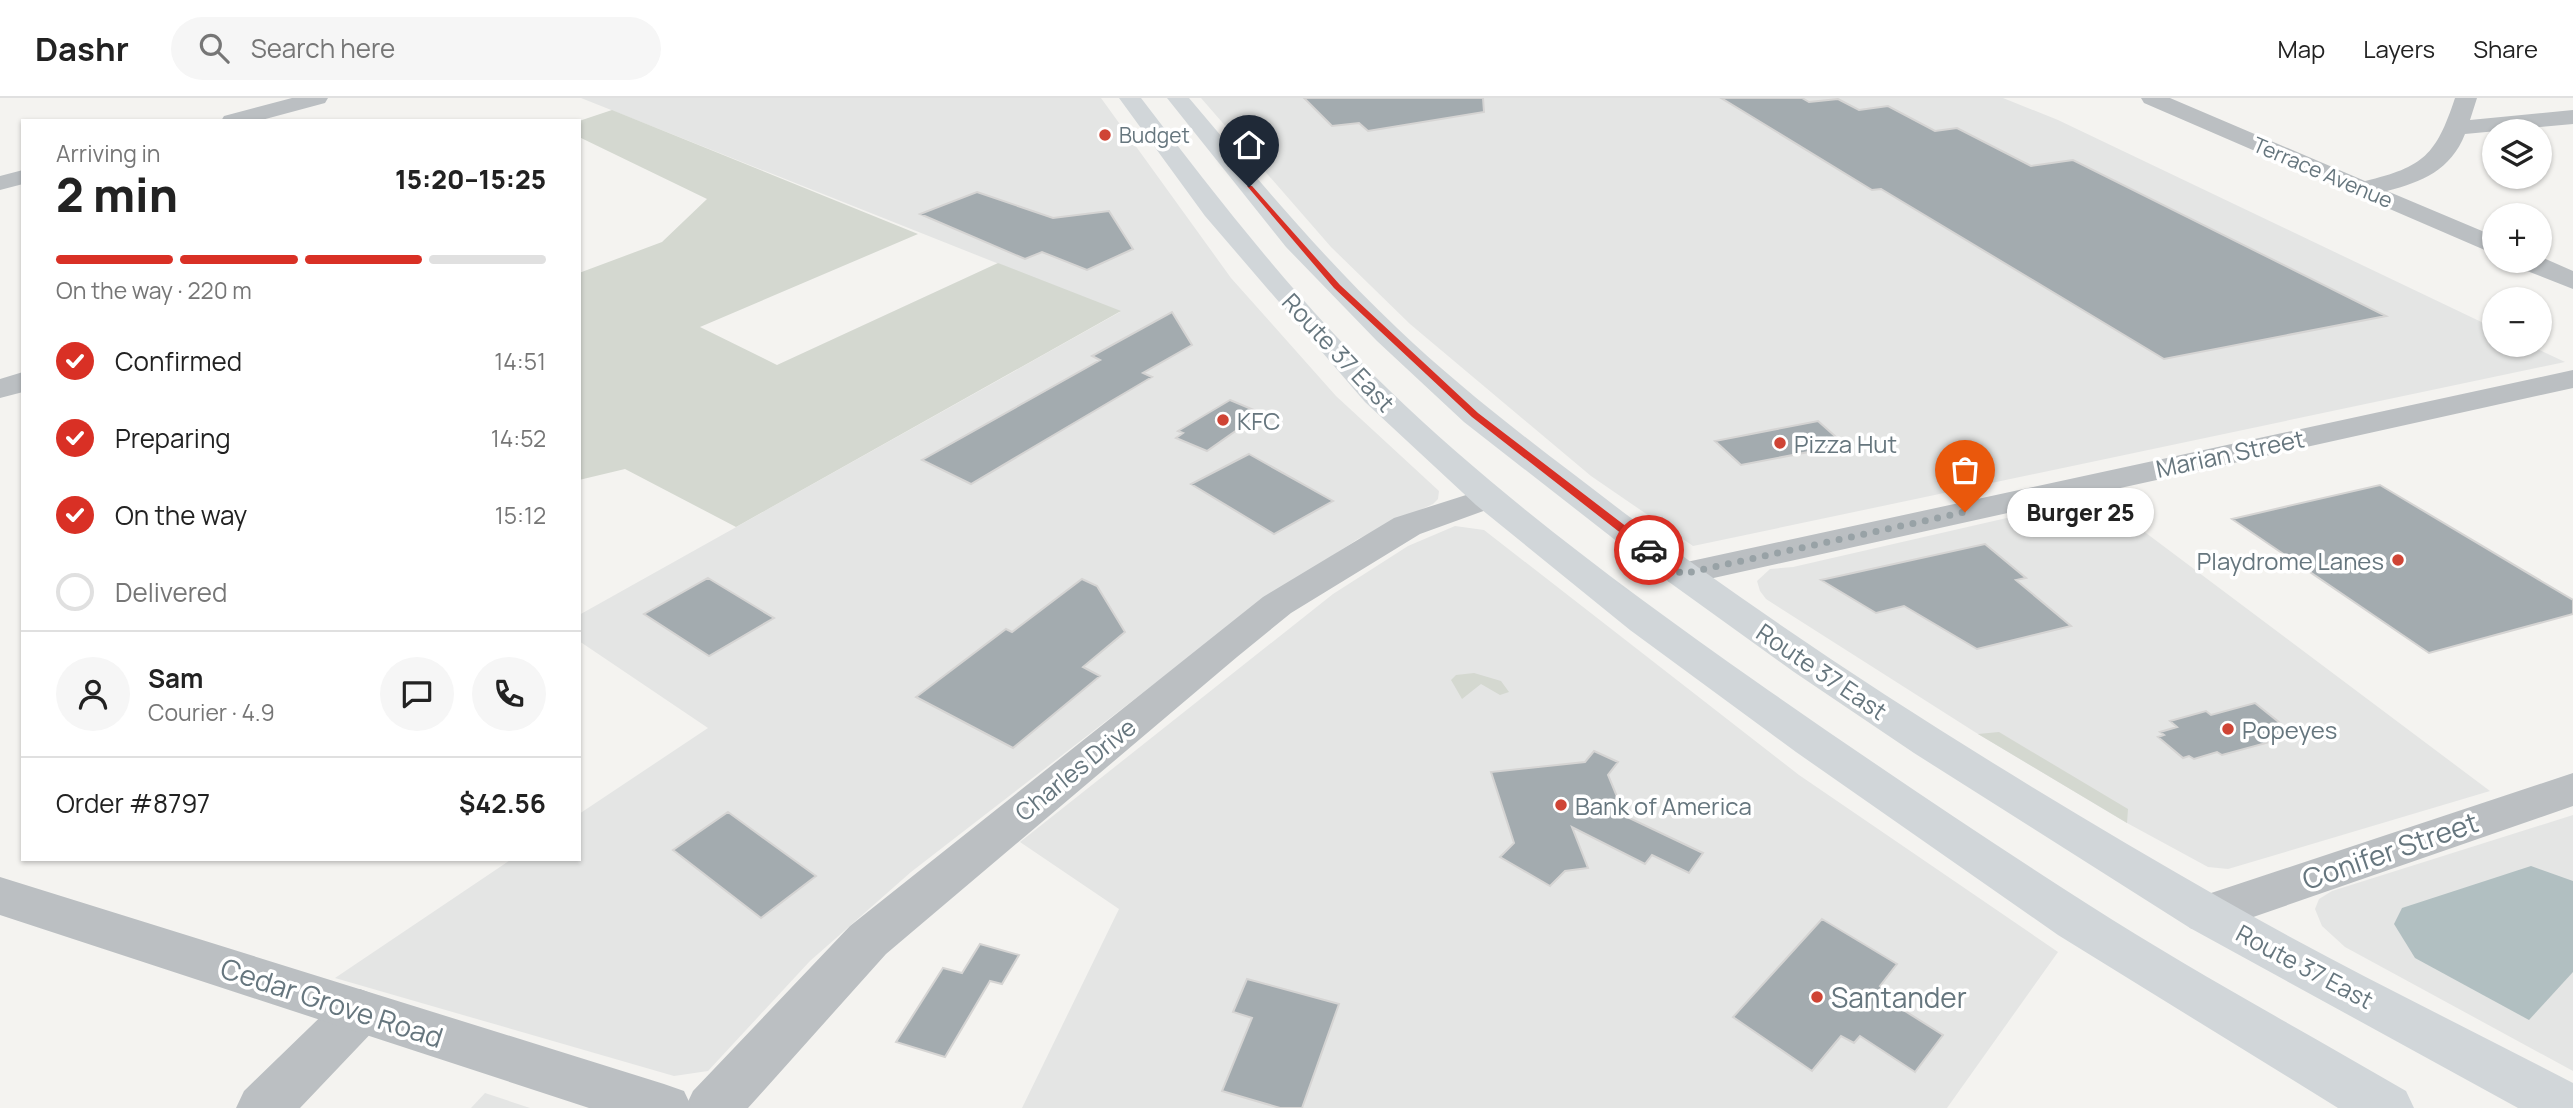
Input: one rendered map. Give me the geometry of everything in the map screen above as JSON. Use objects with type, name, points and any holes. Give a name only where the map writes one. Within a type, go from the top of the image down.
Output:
[{"type":"highway","name":"Route 37 East","points":[[1130,98],[1214,211],[1305,318],[1376,394],[1488,498],[1644,621],[1811,741],[2075,921],[2386,1108]]},
{"type":"highway","name":"Route 37 East","points":[[1178,98],[1295,241],[1387,335],[1475,415],[1682,574],[1808,663],[1929,742],[2207,914],[2569,1108]]},
{"type":"street","points":[[239,119],[317,98]]},
{"type":"street","name":"Terrace Avenue","points":[[2152,98],[2482,241]]},
{"type":"street","points":[[2364,189],[2411,178],[2436,165],[2457,128],[2466,98]]},
{"type":"street","points":[[2457,128],[2573,117]]},
{"type":"street","points":[[0,183],[21,178]]},
{"type":"street","points":[[2552,272],[2573,281]]},
{"type":"street","name":"Marian Street","points":[[1682,574],[2573,379]]},
{"type":"street","points":[[0,389],[21,382]]},
{"type":"street","name":"Charles Drive","points":[[713,1108],[868,940],[1223,648],[1277,606],[1407,526],[1488,498]]},
{"type":"street","name":"Conifer Street","points":[[2207,914],[2573,789]]},
{"type":"street","name":"Cedar Grove Road","points":[[0,896],[664,1108]]},
{"type":"street","points":[[264,1108],[360,1012]]},
{"type":"shaded area","points":[[581,98],[1101,98],[1231,278],[1336,396],[1439,491],[1438,499],[1433,504],[1358,539],[1255,606],[911,872],[810,961],[708,1071],[674,1076],[335,978],[509,861],[581,861],[581,813],[708,728],[581,642],[581,614],[1120,312]]},
{"type":"shaded area","points":[[1201,98],[2003,98],[2058,120],[2482,322],[2482,357],[2552,356],[2565,362],[1693,546],[1591,476],[1410,324],[1331,247]]},
{"type":"shaded area","points":[[612,110],[918,234],[700,327],[777,365],[998,263],[1121,311],[736,527],[625,469],[581,480],[581,272],[662,242],[707,199],[581,138],[581,120]]},
{"type":"shaded area","points":[[2098,497],[2490,791],[2228,869],[2208,867],[2127,823],[1978,734],[1766,599],[1757,581],[1770,569],[1793,567]]},
{"type":"shaded area","points":[[1455,526],[1484,530],[1799,775],[2058,952],[1947,1108],[1022,1108],[1119,909],[1020,842],[1333,594],[1408,546]]},
{"type":"shaded area","points":[[1474,673],[1501,681],[1509,692],[1500,695],[1481,684],[1462,699],[1451,680],[1456,675]]},
{"type":"shaded area","points":[[1999,732],[2128,809],[2127,823],[1978,734]]},
{"type":"shaded area","points":[[2573,815],[2573,1071],[2345,947],[2322,926],[2315,909],[2319,899],[2332,891]]},
{"type":"shaded area","points":[[2531,866],[2573,881],[2573,972],[2529,1020],[2415,958],[2394,924],[2402,908]]},
{"type":"shaded area","points":[[485,1093],[530,1108],[471,1108]]},
{"type":"building","points":[[1304,98],[1483,98],[1484,112],[1368,131],[1359,123],[1332,126]]},
{"type":"building","points":[[1721,98],[1802,98],[1809,102],[1838,99],[1859,110],[1888,106],[1935,131],[1957,128],[2031,166],[2073,160],[2386,316],[2164,359],[1881,189],[1872,190]]},
{"type":"building","points":[[977,192],[1053,218],[1109,211],[1133,249],[1087,270],[1042,252],[1025,259],[920,214]]},
{"type":"building","points":[[1172,312],[1192,345],[1143,373],[1152,377],[971,484],[922,460],[1100,360],[1092,356]]},
{"type":"building","name":"KFC","points":[[1230,400],[1261,413],[1207,451],[1176,438],[1183,433],[1178,431]]},
{"type":"building","name":"Pizza Hut","points":[[1818,421],[1845,445],[1741,465],[1715,441]]},
{"type":"building","points":[[1249,454],[1333,501],[1274,534],[1191,484]]},
{"type":"building","name":"Playdrome Lanes","points":[[2380,485],[2573,600],[2573,614],[2429,653],[2232,519]]},
{"type":"building","points":[[1985,544],[2026,578],[2016,580],[2071,626],[1977,649],[1904,606],[1876,613],[1821,580]]},
{"type":"building","points":[[708,578],[774,618],[709,656],[644,614]]},
{"type":"building","points":[[1082,579],[1097,586],[1125,632],[1083,667],[1100,676],[1013,748],[916,697],[1006,629],[1012,632]]},
{"type":"building","name":"Popeyes","points":[[2255,703],[2295,735],[2222,755],[2217,752],[2194,759],[2189,756],[2183,758],[2158,737],[2164,735],[2160,732],[2177,727],[2170,721],[2206,711],[2211,715]]},
{"type":"building","name":"Bank of America","points":[[1594,751],[1618,762],[1608,775],[1625,816],[1703,853],[1689,873],[1652,855],[1645,864],[1572,827],[1588,868],[1565,871],[1550,886],[1500,857],[1514,843],[1491,772],[1585,762]]},
{"type":"building","points":[[728,812],[816,876],[761,918],[673,850]]},
{"type":"building","name":"Santander","points":[[1822,919],[1897,964],[1880,986],[1883,988],[1878,994],[1943,1035],[1915,1072],[1860,1036],[1854,1043],[1841,1036],[1812,1071],[1733,1017]]},
{"type":"building","points":[[980,944],[1019,955],[1002,984],[990,981],[945,1057],[896,1042],[943,968],[962,973]]},
{"type":"building","points":[[1247,979],[1339,1004],[1302,1108],[1280,1108],[1222,1091],[1252,1018],[1233,1012]]},
{"type":"way so far","points":[[1649,550],[1682,574],[1965,512]]},
{"type":"place","name":"Budget","points":[[1105,135]]},
{"type":"place","name":"KFC","points":[[1223,420]]},
{"type":"place","name":"Pizza Hut","points":[[1780,443]]},
{"type":"place","name":"Burger 25","points":[[1965,512]]},
{"type":"place","name":"Playdrome Lanes","points":[[2398,560]]},
{"type":"place","name":"Popeyes","points":[[2228,729]]},
{"type":"place","name":"Bank of America","points":[[1561,805]]},
{"type":"place","name":"Santander","points":[[1817,997]]},
{"type":"route","points":[[1249,187],[1337,286],[1475,415],[1538,467],[1649,550]]}]
